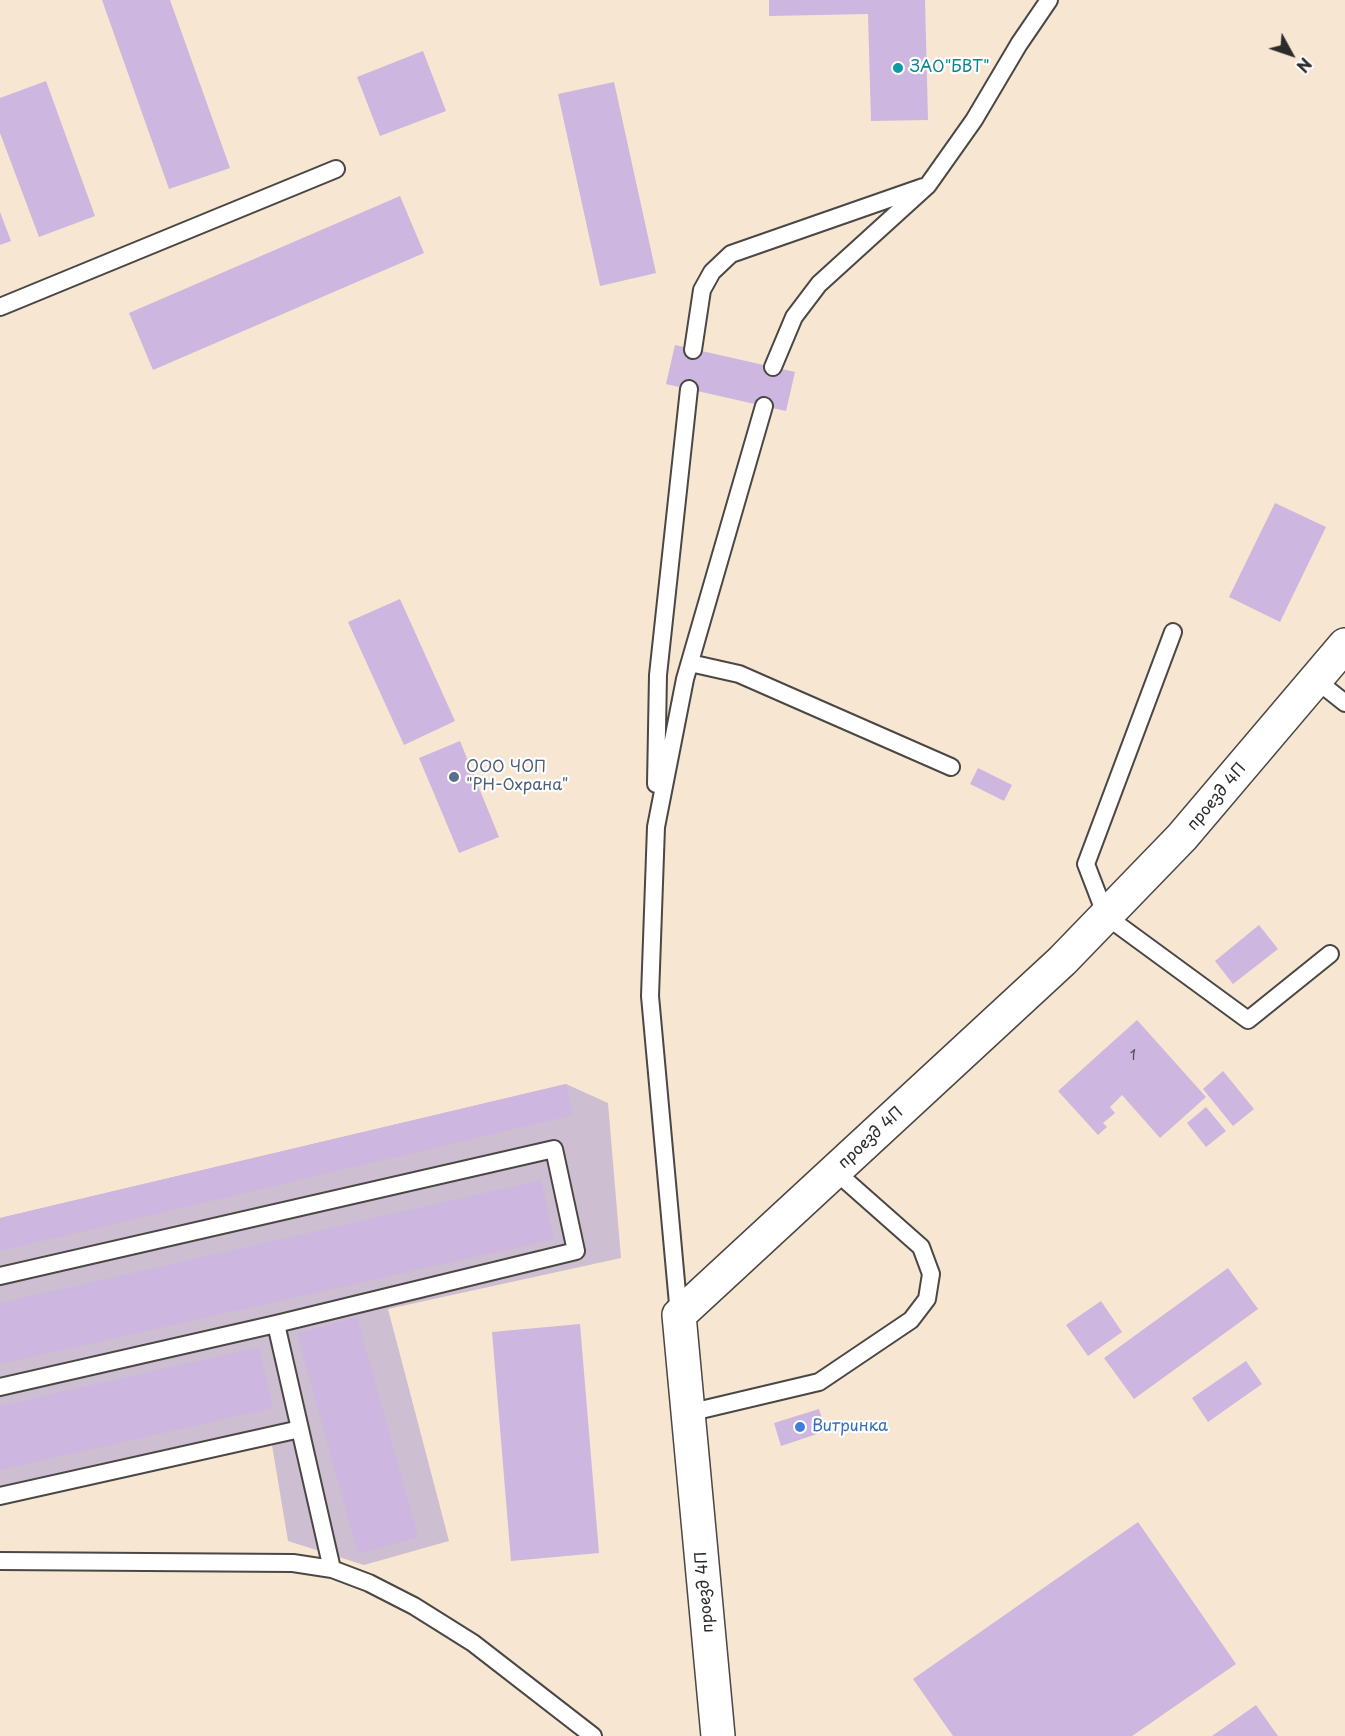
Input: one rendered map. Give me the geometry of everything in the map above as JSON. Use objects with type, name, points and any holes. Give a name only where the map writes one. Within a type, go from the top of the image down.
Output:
[{"type":"street","name":"проезд 4П","points":[[718,1736],[679,1315],[1062,961],[1182,837],[1345,645]]},
{"type":"lane","points":[[772,367],[794,317],[819,284],[928,185],[974,120],[1018,44],[1049,0]]},
{"type":"lane","points":[[0,307],[336,169]]},
{"type":"lane","points":[[693,350],[702,290],[712,272],[731,254],[928,185]]},
{"type":"lane","points":[[679,1315],[650,996],[658,675],[689,389]]},
{"type":"lane","points":[[656,827],[690,663],[764,406]]},
{"type":"lane","points":[[1173,632],[1086,864],[1106,916],[1248,1020],[1330,954]]},
{"type":"lane","points":[[690,663],[739,674],[951,767]]},
{"type":"lane","points":[[1316,680],[1345,703]]},
{"type":"lane","points":[[0,1276],[554,1149],[576,1251],[276,1324],[0,1387]]},
{"type":"lane","points":[[688,1413],[819,1382],[911,1320],[927,1299],[931,1274],[921,1247],[835,1171]]},
{"type":"lane","points":[[276,1324],[332,1569]]},
{"type":"lane","points":[[0,1496],[300,1429]]},
{"type":"lane","points":[[0,1561],[293,1563],[332,1569],[369,1583],[414,1606],[463,1637],[585,1734]]},
{"type":"shaded area","points":[[566,1084],[608,1103],[621,1258],[388,1309],[449,1541],[364,1565],[288,1541],[272,1445],[0,1502],[0,1218]]},
{"type":"building","points":[[102,0],[170,0],[230,168],[169,189]]},
{"type":"building","name":"ЗАО\"БВТ\"","points":[[769,0],[925,0],[928,120],[871,121],[868,14],[769,16]]},
{"type":"building","points":[[423,51],[446,111],[380,136],[357,77]]},
{"type":"building","points":[[46,81],[95,216],[39,237],[0,133],[0,98]]},
{"type":"building","points":[[614,82],[656,273],[600,286],[558,94]]},
{"type":"building","points":[[400,196],[424,253],[153,370],[129,313]]},
{"type":"building","points":[[0,212],[11,241],[0,245]]},
{"type":"building","points":[[675,345],[795,372],[786,411],[666,384]]},
{"type":"building","points":[[1275,503],[1326,527],[1280,622],[1229,597]]},
{"type":"building","points":[[400,599],[455,721],[404,745],[348,622]]},
{"type":"building","points":[[460,741],[499,837],[459,853],[419,758]]},
{"type":"building","points":[[978,768],[1012,785],[1004,801],[970,784]]},
{"type":"building","points":[[1259,925],[1278,949],[1233,984],[1215,961]]},
{"type":"building","points":[[1137,1020],[1206,1097],[1160,1138],[1122,1095],[1110,1107],[1115,1113],[1103,1123],[1107,1127],[1098,1135],[1058,1091]]},
{"type":"building","points":[[1223,1071],[1254,1109],[1233,1126],[1203,1089]]},
{"type":"building","points":[[566,1084],[573,1115],[0,1251],[0,1218]]},
{"type":"building","points":[[1206,1107],[1226,1131],[1206,1147],[1187,1123]]},
{"type":"building","points":[[541,1180],[554,1239],[0,1364],[0,1303]]},
{"type":"building","points":[[1228,1268],[1258,1309],[1134,1399],[1104,1358]]},
{"type":"building","points":[[1101,1301],[1122,1332],[1088,1356],[1066,1325]]},
{"type":"building","points":[[357,1317],[418,1537],[358,1554],[297,1334]]},
{"type":"building","points":[[580,1324],[599,1553],[511,1561],[492,1332]]},
{"type":"building","points":[[259,1347],[273,1408],[0,1470],[0,1406]]},
{"type":"building","points":[[1246,1361],[1262,1384],[1208,1422],[1192,1398]]},
{"type":"building","name":"Витринка","points":[[819,1409],[826,1431],[781,1446],[774,1423]]},
{"type":"building","points":[[1138,1522],[1236,1664],[1132,1736],[953,1736],[913,1679]]},
{"type":"building","points":[[1256,1705],[1278,1736],[1212,1736]]},
{"type":"place","name":"ЗАО\"БВТ\"","points":[[898,68]]},
{"type":"place","name":"ООО ЧОП \"РН-Охрана\"","points":[[454,777]]},
{"type":"place","name":"Витринка","points":[[800,1427]]}]
